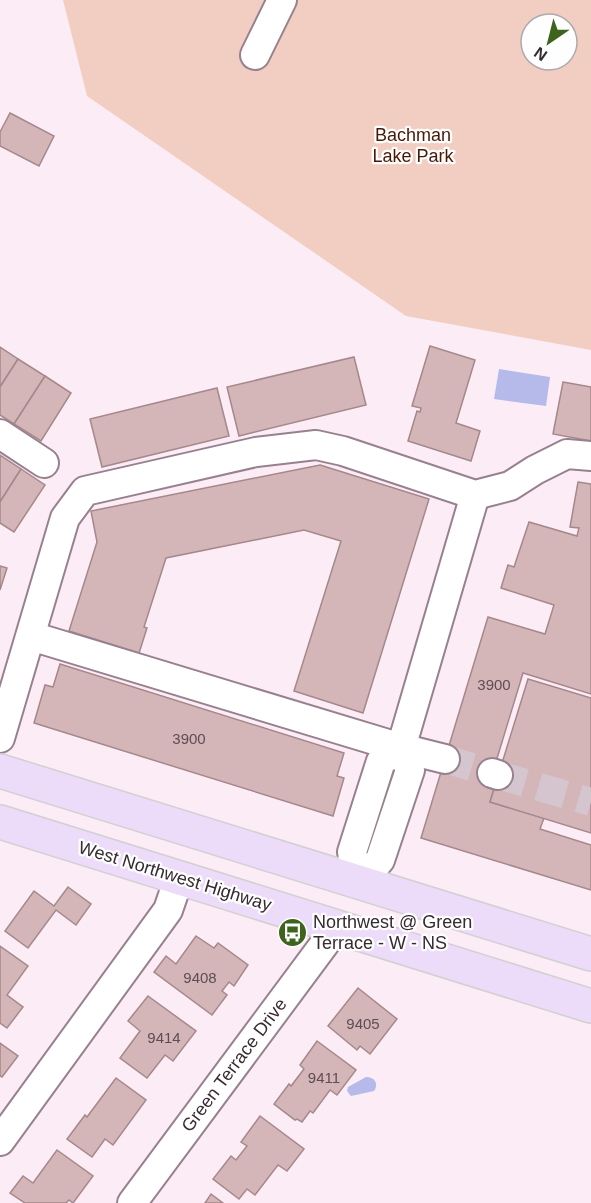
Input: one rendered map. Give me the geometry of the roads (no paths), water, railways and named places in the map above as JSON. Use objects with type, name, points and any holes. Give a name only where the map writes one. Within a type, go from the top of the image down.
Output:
[{"type":"main road","points":[[0,771],[591,954]]},
{"type":"main road","name":"West Northwest Highway","points":[[0,822],[591,1006]]},
{"type":"main road","points":[[337,927],[359,883]]},
{"type":"street","points":[[255,54],[282,0]]},
{"type":"street","points":[[0,434],[44,463]]},
{"type":"street","points":[[0,738],[65,518],[85,491],[256,452],[316,445],[344,451],[475,495],[510,486],[567,454],[591,456]]},
{"type":"street","points":[[359,883],[352,852],[381,761],[401,748],[475,495]]},
{"type":"street","points":[[32,636],[401,748],[445,759]]},
{"type":"street","points":[[0,1141],[168,910],[179,878]]},
{"type":"street","name":"Green Terrace Drive","points":[[132,1203],[337,927]]},
{"type":"water","points":[[499,369],[550,377],[546,406],[494,399]]},
{"type":"water","points":[[366,1077],[375,1081],[374,1091],[351,1096],[347,1091],[348,1087]]},
{"type":"tunnel","points":[[445,759],[492,773]]},
{"type":"tunnel","points":[[498,775],[591,802]]},
{"type":"place","name":"Northwest @ Green Terrace - W - NS","points":[[292,932]]},
{"type":"park label","name":"Bachman Lake Park","points":[[413,145]]}]
